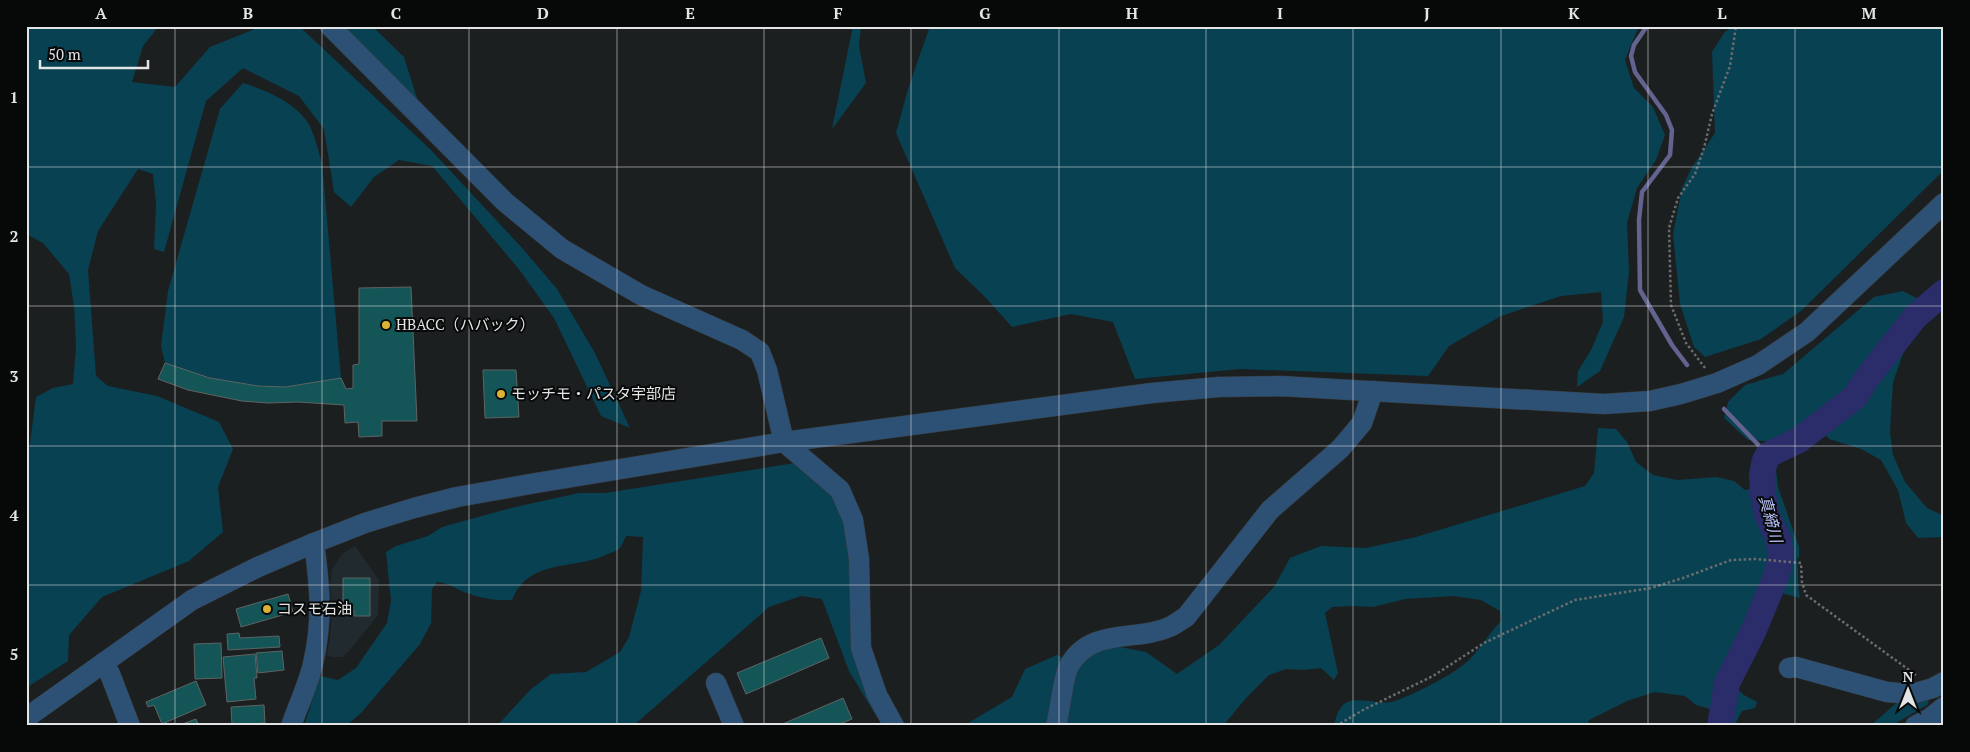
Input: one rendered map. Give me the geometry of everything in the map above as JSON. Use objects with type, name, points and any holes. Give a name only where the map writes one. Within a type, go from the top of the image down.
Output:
[{"type":"street","points":[[330,26],[505,202],[562,249],[641,295],[742,340],[760,352],[767,370],[784,442],[840,490],[853,520],[858,559],[861,648],[877,695],[894,726]]},
{"type":"street","points":[[26,718],[192,600],[258,567],[373,520],[457,497],[536,482],[784,442],[1152,393],[1219,387],[1280,386],[1604,404],[1650,401],[1717,384],[1758,365],[1807,332],[1944,203]]},
{"type":"street","points":[[1056,726],[1069,666],[1083,649],[1107,638],[1149,633],[1170,627],[1186,617],[1270,510],[1340,449],[1362,423],[1373,391]]},
{"type":"street","points":[[291,726],[313,666],[319,630],[320,592],[314,543]]},
{"type":"street","points":[[103,663],[110,674],[130,726]]},
{"type":"street","points":[[1789,668],[1796,667],[1887,692],[1912,694],[1938,685]]},
{"type":"street","points":[[716,682],[734,726]]},
{"type":"street","points":[[1915,726],[1929,719],[1944,707]]},
{"type":"path","points":[[1717,384],[1686,343],[1671,305],[1669,228],[1678,198],[1695,174],[1704,148],[1712,114],[1730,66],[1736,26]]},
{"type":"path","points":[[1336,726],[1362,710],[1433,676],[1484,643],[1575,600],[1651,588],[1730,560],[1771,559],[1801,563],[1802,582],[1806,595],[1938,685]]},
{"type":"shaded area","points":[[26,26],[159,26],[143,46],[132,82],[175,87],[210,47],[262,26],[299,26],[431,150],[523,249],[557,289],[595,353],[630,428],[601,416],[554,318],[518,268],[432,166],[399,160],[374,177],[351,207],[334,192],[324,129],[299,96],[243,68],[206,101],[164,252],[154,249],[156,204],[153,174],[138,169],[98,231],[88,270],[96,376],[108,386],[157,396],[219,422],[233,449],[218,487],[223,532],[189,561],[102,597],[69,635],[68,661],[26,688],[26,474],[36,397],[53,388],[73,384],[76,346],[74,306],[69,274],[43,243],[26,234]]},
{"type":"shaded area","points":[[337,26],[372,26],[404,57],[419,105]]},
{"type":"shaded area","points":[[853,26],[861,26],[859,46],[866,83],[832,129]]},
{"type":"shaded area","points":[[930,26],[1639,26],[1625,60],[1634,88],[1653,107],[1665,135],[1656,160],[1637,188],[1627,223],[1629,272],[1624,317],[1600,371],[1577,387],[1578,371],[1591,350],[1603,322],[1601,292],[1561,296],[1501,316],[1449,346],[1428,376],[1240,369],[1135,379],[1113,322],[1071,314],[1012,327],[955,268],[896,133],[908,89]]},
{"type":"shaded area","points":[[1732,26],[1944,26],[1944,170],[1801,311],[1761,339],[1705,357],[1694,347],[1680,304],[1673,234],[1682,188],[1691,169],[1715,133],[1712,52],[1724,33]]},
{"type":"shaded area","points":[[243,83],[270,93],[288,103],[308,123],[314,138],[322,163],[341,378],[298,386],[253,386],[209,377],[165,363],[161,346],[168,291],[220,109]]},
{"type":"shaded area","points":[[1903,291],[1922,301],[1893,382],[1890,432],[1893,455],[1905,482],[1927,508],[1944,516],[1944,537],[1918,538],[1906,523],[1898,490],[1881,460],[1861,449],[1829,439],[1814,422],[1781,442],[1748,440],[1724,418],[1728,402],[1745,385],[1783,374],[1874,297]]},
{"type":"shaded area","points":[[1598,428],[1616,429],[1627,442],[1636,462],[1653,475],[1677,480],[1716,477],[1734,481],[1745,490],[1762,486],[1770,463],[1782,455],[1776,470],[1778,487],[1799,547],[1799,557],[1797,559],[1800,598],[1777,592],[1750,628],[1732,684],[1744,695],[1757,702],[1755,708],[1742,711],[1734,726],[1709,726],[1712,717],[1717,711],[1696,705],[1685,696],[1655,692],[1627,701],[1589,720],[1588,726],[1334,726],[1340,710],[1348,702],[1360,700],[1392,702],[1443,678],[1469,660],[1501,621],[1500,611],[1481,600],[1453,596],[1405,599],[1373,607],[1332,607],[1325,613],[1338,673],[1334,680],[1321,668],[1286,669],[1269,675],[1246,698],[1223,726],[963,726],[1012,697],[1025,669],[1057,655],[1078,666],[1086,650],[1110,645],[1146,652],[1177,674],[1219,645],[1274,587],[1290,558],[1321,546],[1366,548],[1416,537],[1585,486],[1594,473]]},
{"type":"shaded area","points":[[795,463],[842,505],[880,716],[878,719],[849,671],[822,599],[801,596],[769,607],[633,726],[497,726],[531,689],[551,674],[586,672],[620,652],[629,637],[641,591],[643,537],[626,536],[620,548],[614,552],[595,559],[554,567],[530,577],[520,586],[512,600],[482,597],[437,582],[432,589],[431,623],[420,644],[361,713],[346,726],[304,726],[320,676],[338,680],[356,668],[387,623],[391,601],[386,552],[396,546],[428,536],[442,527],[515,507],[579,493],[605,493]]},
{"type":"shaded area","points":[[355,546],[379,580],[378,615],[349,651],[342,657],[333,657],[327,655],[332,610],[330,585],[332,570],[342,554]]},
{"type":"shaded area","points":[[1931,696],[1927,705],[1891,726],[1870,726],[1900,700]]},
{"type":"building","name":"HBACC（ハバック）","points":[[411,287],[417,421],[382,421],[382,436],[359,437],[358,422],[345,423],[344,405],[242,401],[188,390],[158,379],[165,363],[210,378],[258,386],[285,387],[341,378],[346,389],[353,388],[353,365],[359,364],[359,288]]},
{"type":"building","name":"モッチモ・パスタ宇部店","points":[[483,370],[516,370],[519,417],[485,418]]},
{"type":"building","points":[[343,578],[370,578],[370,616],[354,616],[354,611],[343,611]]},
{"type":"building","points":[[288,594],[293,612],[241,627],[236,609]]},
{"type":"building","points":[[239,633],[240,638],[279,636],[280,647],[228,650],[227,634]]},
{"type":"building","points":[[821,638],[829,658],[746,694],[737,673]]},
{"type":"building","points":[[221,643],[222,678],[195,679],[194,644]]},
{"type":"building","points":[[282,651],[284,670],[258,673],[256,653]]},
{"type":"building","points":[[255,654],[257,678],[254,678],[256,699],[227,702],[223,657]]},
{"type":"building","points":[[196,681],[206,705],[162,724],[154,705],[148,707],[146,702]]},
{"type":"building","points":[[843,698],[852,719],[835,726],[778,726]]},
{"type":"building","points":[[264,705],[265,723],[232,725],[231,707]]},
{"type":"building","points":[[196,719],[199,726],[177,726]]},
{"type":"waterway","points":[[1647,26],[1634,45],[1631,56],[1635,72],[1666,115],[1672,130],[1670,155],[1642,192],[1639,220],[1640,290],[1672,345],[1687,365]]},
{"type":"waterway","name":"真締川","points":[[1720,726],[1727,683],[1753,632],[1777,574],[1781,556],[1778,538],[1767,515],[1763,495],[1762,474],[1765,460],[1768,455],[1799,440],[1855,397],[1867,378],[1915,317],[1944,292]]},
{"type":"waterway","points":[[1724,409],[1768,455]]},
{"type":"place","name":"HBACC（ハバック）","points":[[386,325]]},
{"type":"place","name":"モッチモ・パスタ宇部店","points":[[501,394]]},
{"type":"place","name":"コスモ石油","points":[[267,609]]}]
